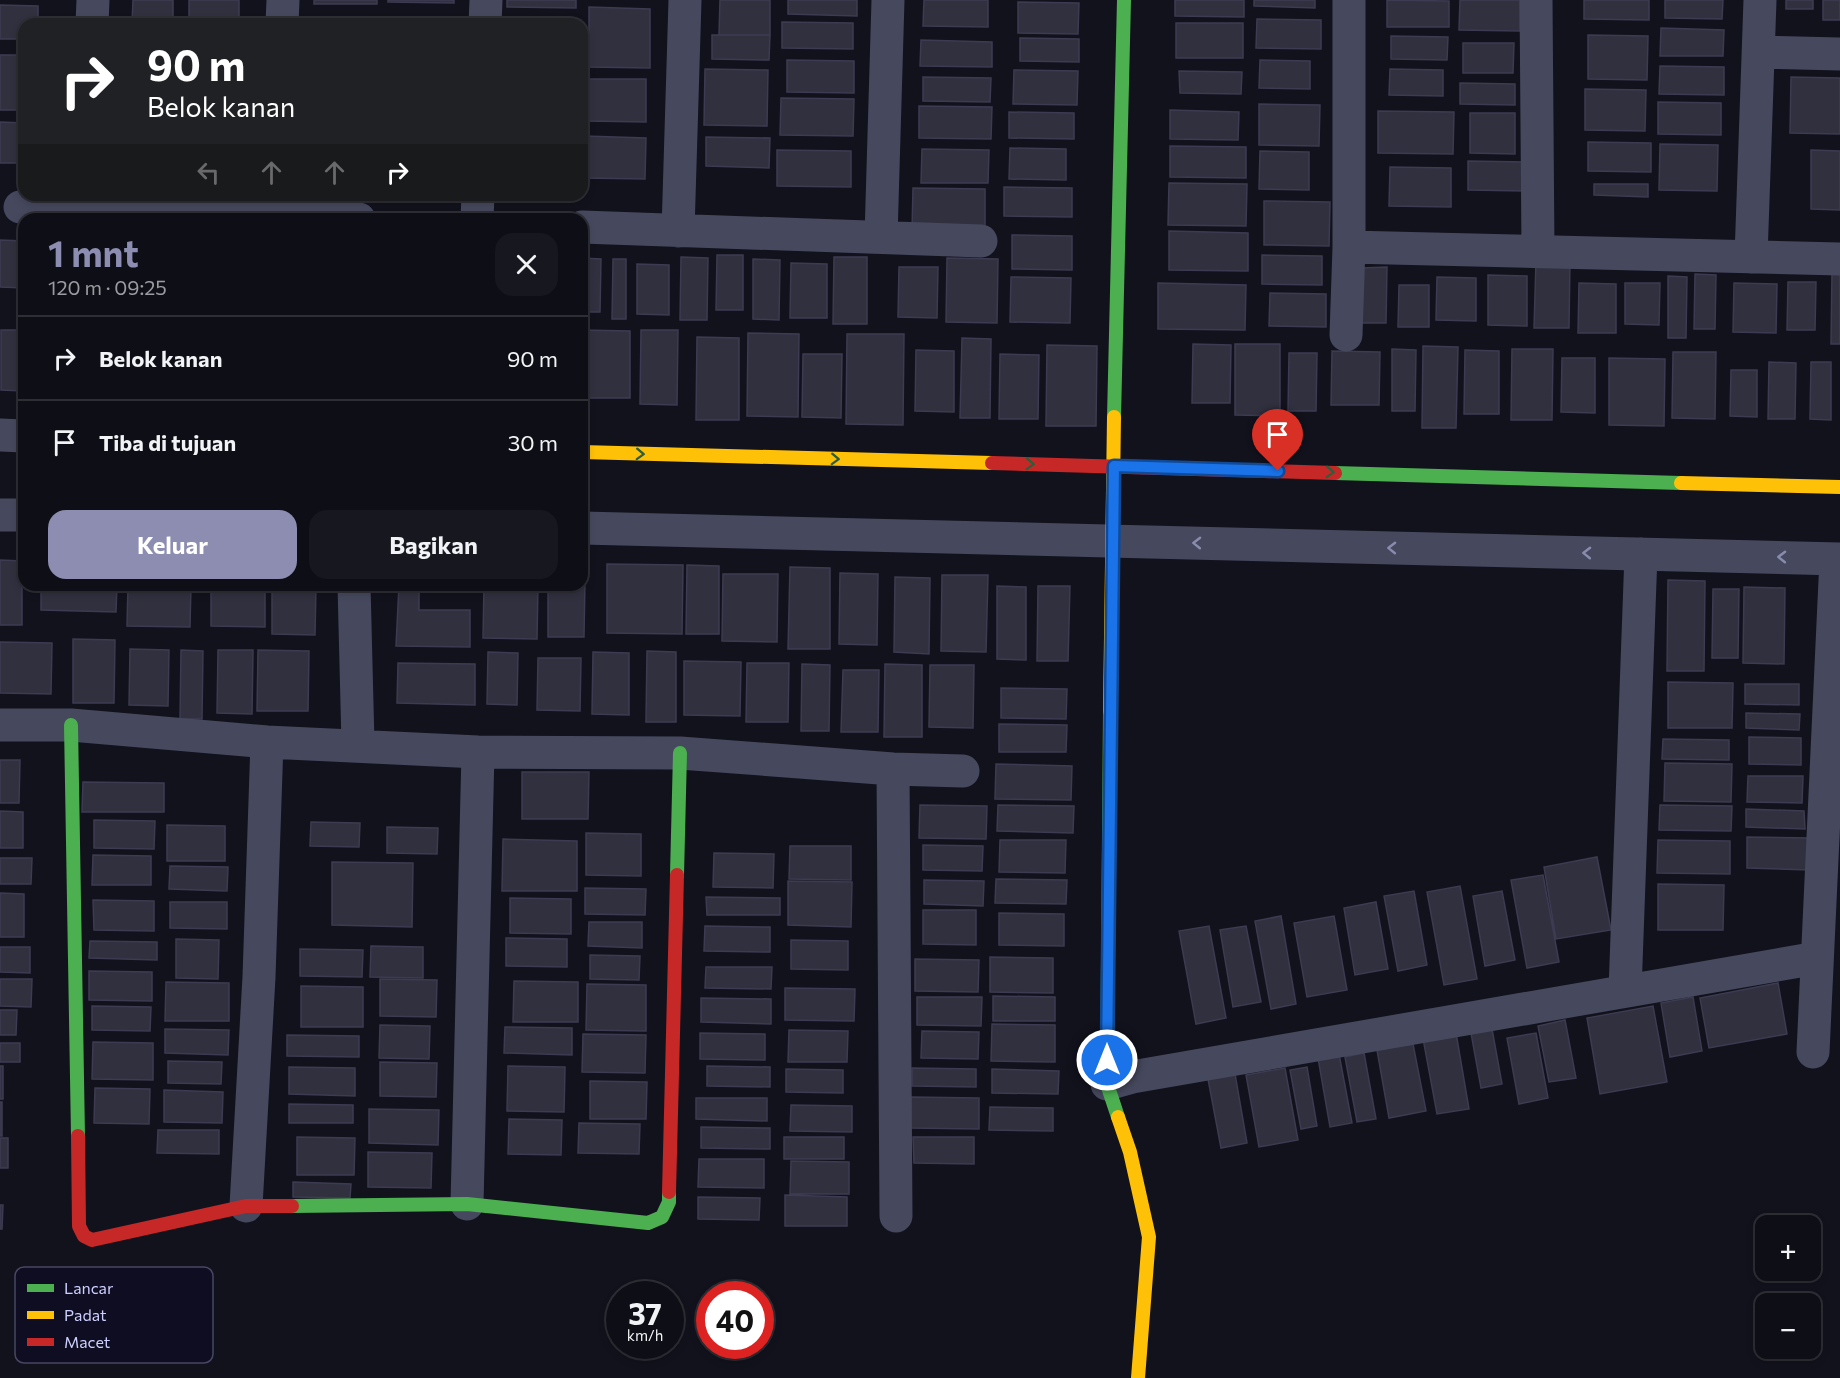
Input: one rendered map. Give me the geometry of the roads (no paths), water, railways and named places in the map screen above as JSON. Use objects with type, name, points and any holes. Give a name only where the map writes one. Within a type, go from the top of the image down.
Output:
[{"type":"street","points":[[92,18],[93,0]]},
{"type":"street","points":[[282,0],[282,18]]},
{"type":"street","points":[[485,18],[486,0]]},
{"type":"street","points":[[678,231],[685,0]]},
{"type":"street","points":[[881,237],[888,0]]},
{"type":"street","points":[[1124,0],[1112,541],[1107,1084],[1130,1152],[1149,1237],[1138,1378]]},
{"type":"street","points":[[1346,334],[1349,247],[1349,0]]},
{"type":"street","points":[[1536,0],[1538,251]]},
{"type":"street","points":[[1751,256],[1760,0]]},
{"type":"street","points":[[1759,52],[1840,54]]},
{"type":"street","points":[[20,207],[89,202],[278,206],[322,213]]},
{"type":"street","points":[[588,227],[981,241]]},
{"type":"street","points":[[1349,247],[1840,259]]},
{"type":"street","points":[[0,435],[18,436]]},
{"type":"street","points":[[588,452],[1840,487]]},
{"type":"street","points":[[0,515],[18,515]]},
{"type":"street","points":[[588,528],[1838,559],[1813,1052]]},
{"type":"street","points":[[1625,991],[1641,554]]},
{"type":"street","points":[[354,591],[358,744]]},
{"type":"street","points":[[0,725],[71,725],[267,742],[358,744],[478,752],[680,753],[892,769],[963,771]]},
{"type":"street","points":[[71,725],[79,1226],[84,1236],[92,1240],[246,1206],[467,1204],[648,1223],[662,1217],[669,1202],[680,753]]},
{"type":"street","points":[[246,1206],[259,977],[267,742]]},
{"type":"street","points":[[467,1204],[478,752]]},
{"type":"street","points":[[892,769],[896,1216]]},
{"type":"street","points":[[1107,1084],[1131,1077],[1817,958]]}]
